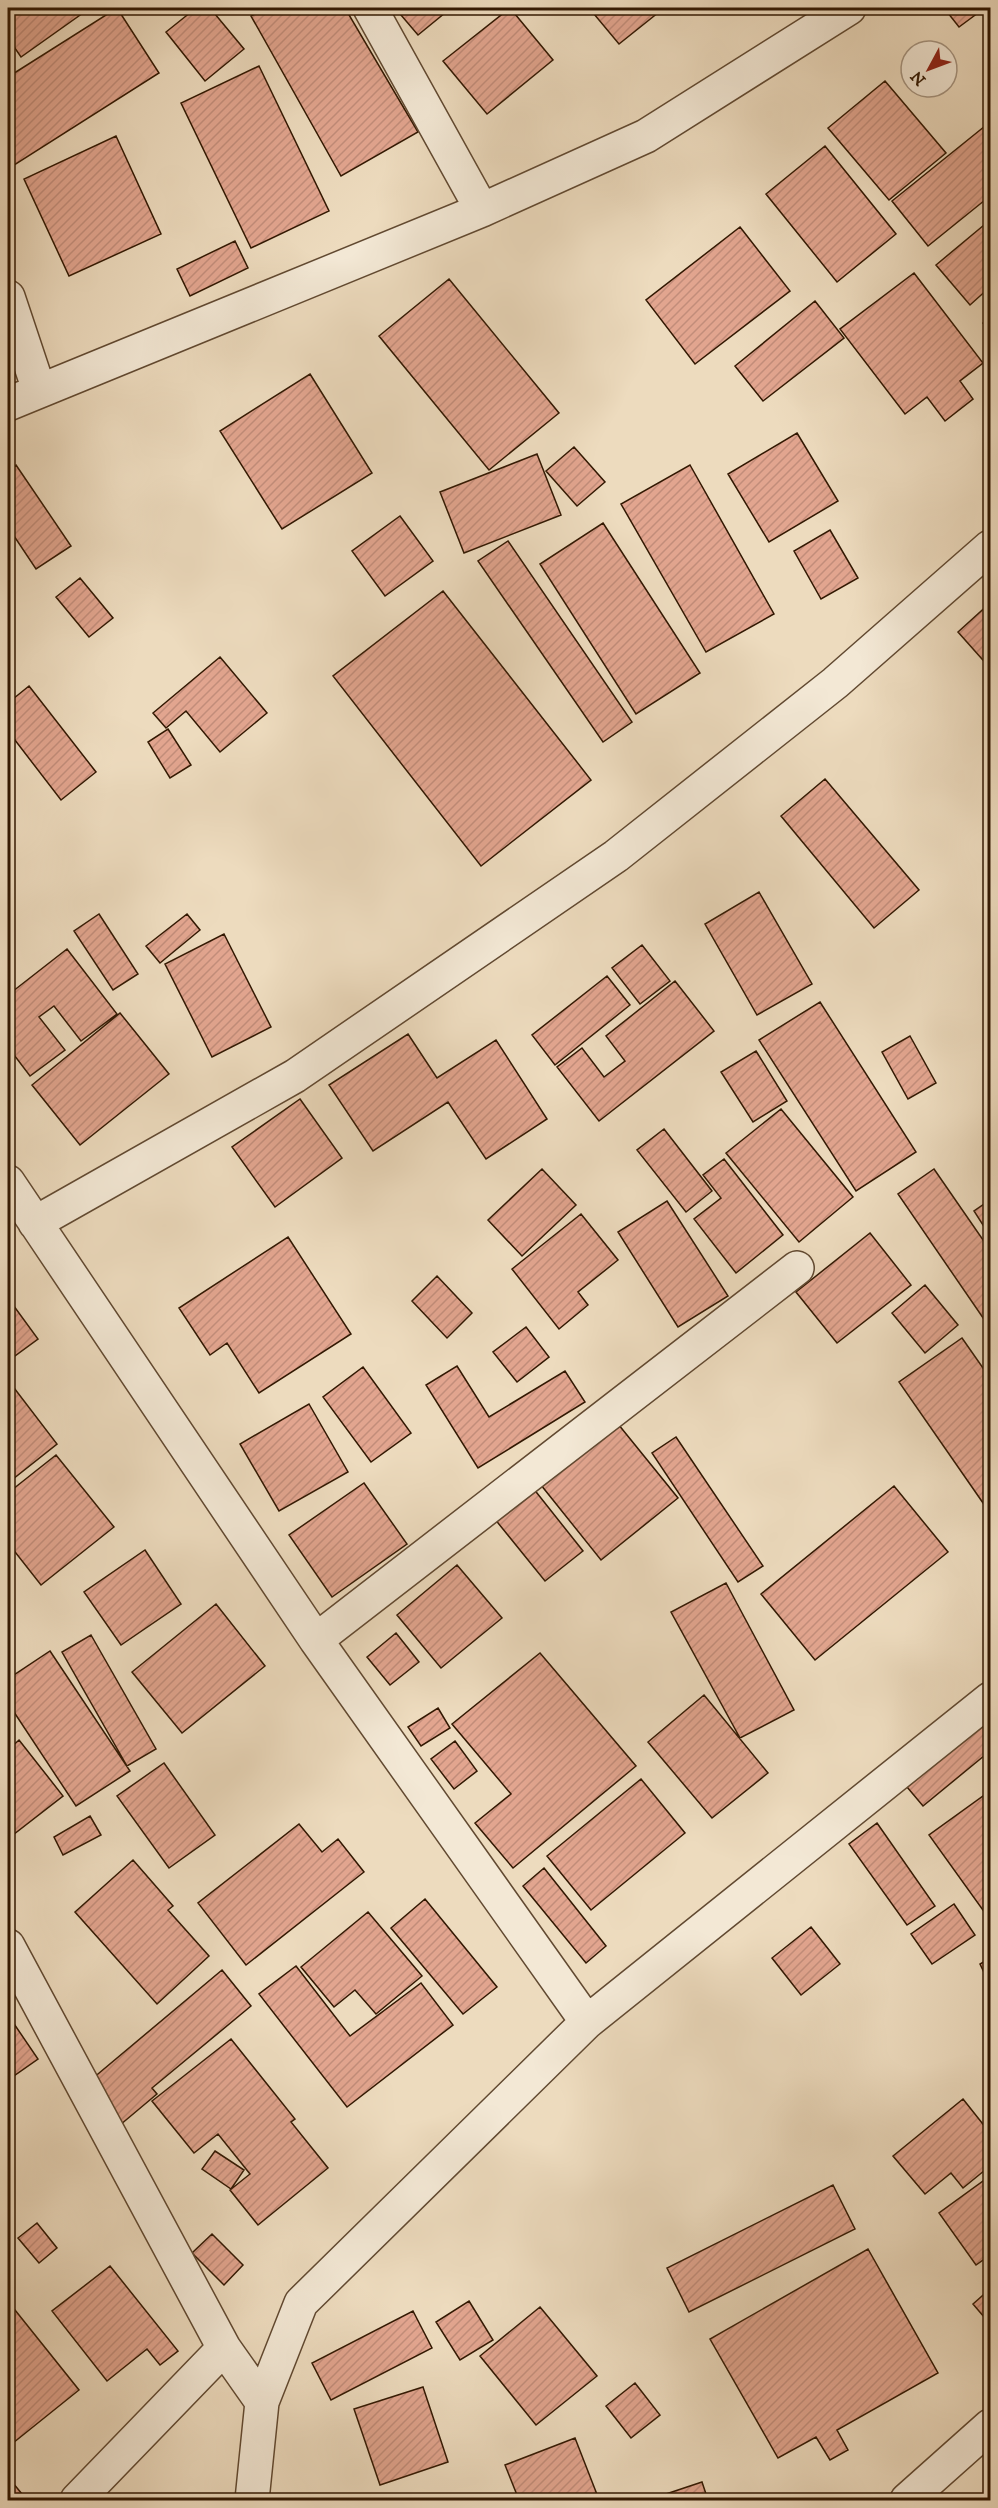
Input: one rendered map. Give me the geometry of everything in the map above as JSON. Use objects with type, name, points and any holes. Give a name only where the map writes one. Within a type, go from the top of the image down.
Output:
[{"type":"street","points":[[370,8],[482,210]]},
{"type":"street","points":[[8,404],[482,210],[646,136],[840,10]]},
{"type":"street","points":[[8,297],[39,390]]},
{"type":"street","points":[[35,1223],[295,1076],[616,856],[835,683],[990,547]]},
{"type":"street","points":[[8,1182],[316,1640],[587,2022]]},
{"type":"street","points":[[316,1640],[797,1268]]},
{"type":"street","points":[[252,2500],[262,2402],[301,2303],[587,2022],[990,1699]]},
{"type":"street","points":[[8,1946],[224,2348],[262,2402]]},
{"type":"street","points":[[77,2500],[224,2348]]},
{"type":"street","points":[[907,2500],[990,2426]]},
{"type":"building","points":[[8,8],[90,8],[21,57],[8,38]]},
{"type":"building","points":[[117,8],[159,73],[8,169],[8,77]]},
{"type":"building","points":[[196,8],[210,8],[244,49],[205,81],[166,32]]},
{"type":"building","points":[[267,8],[345,8],[418,132],[341,176],[251,16]]},
{"type":"building","points":[[395,8],[451,8],[418,35]]},
{"type":"building","points":[[510,8],[553,60],[487,114],[443,61]]},
{"type":"building","points":[[589,8],[664,8],[619,44]]},
{"type":"building","points":[[944,8],[980,8],[982,10],[959,27]]},
{"type":"building","points":[[259,66],[329,211],[251,248],[181,103]]},
{"type":"building","points":[[885,81],[946,153],[889,200],[828,128]]},
{"type":"building","points":[[990,122],[990,196],[928,246],[892,201]]},
{"type":"building","points":[[116,136],[161,234],[69,276],[24,179]]},
{"type":"building","points":[[825,146],[896,234],[837,282],[766,194]]},
{"type":"building","points":[[990,220],[990,287],[970,305],[936,265]]},
{"type":"building","points":[[740,227],[790,291],[695,364],[646,300]]},
{"type":"building","points":[[235,241],[248,268],[190,296],[177,269]]},
{"type":"building","points":[[914,273],[983,363],[960,381],[973,399],[945,421],[927,397],[905,414],[840,329]]},
{"type":"building","points":[[449,279],[559,413],[489,470],[379,336]]},
{"type":"building","points":[[815,301],[844,338],[763,401],[735,366]]},
{"type":"building","points":[[990,316],[990,332],[983,323]]},
{"type":"building","points":[[310,374],[372,473],[282,529],[220,431]]},
{"type":"building","points":[[797,433],[838,501],[769,542],[728,474]]},
{"type":"building","points":[[574,447],[605,482],[577,506],[546,471]]},
{"type":"building","points":[[537,454],[561,515],[464,553],[440,492]]},
{"type":"building","points":[[16,465],[71,546],[36,569],[8,527],[8,471]]},
{"type":"building","points":[[690,465],[774,614],[706,652],[621,504]]},
{"type":"building","points":[[400,516],[433,561],[385,596],[352,551]]},
{"type":"building","points":[[603,523],[700,673],[636,714],[540,564]]},
{"type":"building","points":[[830,530],[858,578],[821,599],[794,551]]},
{"type":"building","points":[[508,541],[632,722],[603,742],[478,561]]},
{"type":"building","points":[[80,578],[113,618],[89,637],[56,597]]},
{"type":"building","points":[[443,591],[591,780],[481,866],[333,676]]},
{"type":"building","points":[[990,603],[990,668],[958,632]]},
{"type":"building","points":[[220,657],[267,713],[220,752],[186,711],[166,728],[153,713]]},
{"type":"building","points":[[29,686],[96,772],[61,800],[8,731],[8,703]]},
{"type":"building","points":[[168,729],[191,765],[170,778],[148,742]]},
{"type":"building","points":[[825,779],[919,890],[874,928],[781,816]]},
{"type":"building","points":[[759,892],[812,984],[757,1015],[705,924]]},
{"type":"building","points":[[99,914],[138,974],[113,990],[74,931]]},
{"type":"building","points":[[187,914],[200,930],[160,963],[146,946]]},
{"type":"building","points":[[224,934],[271,1027],[212,1057],[165,964]]},
{"type":"building","points":[[642,945],[670,981],[640,1004],[612,968]]},
{"type":"building","points":[[67,949],[117,1014],[81,1041],[54,1006],[39,1017],[65,1050],[30,1076],[8,1047],[8,995]]},
{"type":"building","points":[[607,976],[630,1005],[555,1065],[532,1035]]},
{"type":"building","points":[[675,981],[714,1031],[599,1121],[557,1067],[582,1048],[604,1077],[625,1061],[606,1036]]},
{"type":"building","points":[[820,1002],[916,1152],[856,1191],[759,1040]]},
{"type":"building","points":[[120,1013],[169,1074],[80,1145],[32,1085]]},
{"type":"building","points":[[408,1034],[437,1078],[496,1040],[547,1119],[486,1159],[448,1102],[373,1151],[329,1085]]},
{"type":"building","points":[[910,1036],[936,1083],[908,1099],[882,1052]]},
{"type":"building","points":[[756,1051],[787,1101],[753,1122],[721,1072]]},
{"type":"building","points":[[300,1099],[342,1158],[275,1207],[232,1147]]},
{"type":"building","points":[[781,1109],[853,1197],[799,1242],[726,1153]]},
{"type":"building","points":[[664,1129],[712,1191],[686,1212],[637,1150]]},
{"type":"building","points":[[724,1159],[783,1235],[736,1273],[694,1219],[721,1198],[703,1175]]},
{"type":"building","points":[[542,1169],[576,1205],[522,1256],[488,1220]]},
{"type":"building","points":[[934,1169],[990,1250],[990,1328],[898,1194]]},
{"type":"building","points":[[990,1200],[990,1236],[974,1211]]},
{"type":"building","points":[[667,1201],[728,1296],[678,1327],[618,1232]]},
{"type":"building","points":[[581,1214],[618,1260],[578,1292],[588,1305],[559,1329],[512,1269]]},
{"type":"building","points":[[870,1233],[911,1285],[837,1343],[796,1292]]},
{"type":"building","points":[[288,1237],[351,1334],[259,1393],[227,1343],[210,1355],[179,1308]]},
{"type":"building","points":[[437,1276],[472,1313],[447,1338],[412,1301]]},
{"type":"building","points":[[925,1285],[958,1325],[925,1353],[892,1313]]},
{"type":"building","points":[[8,1298],[38,1339],[8,1361]]},
{"type":"building","points":[[526,1327],[549,1357],[517,1382],[493,1352]]},
{"type":"building","points":[[962,1338],[990,1378],[990,1513],[899,1382]]},
{"type":"building","points":[[457,1366],[489,1417],[565,1371],[585,1402],[478,1468],[426,1385]]},
{"type":"building","points":[[363,1367],[411,1433],[371,1462],[323,1397]]},
{"type":"building","points":[[8,1380],[57,1444],[8,1483]]},
{"type":"building","points":[[309,1404],[348,1472],[279,1511],[240,1444]]},
{"type":"building","points":[[614,1419],[678,1498],[601,1560],[537,1480]]},
{"type":"building","points":[[676,1437],[763,1566],[738,1582],[652,1453]]},
{"type":"building","points":[[56,1455],[114,1527],[41,1585],[8,1543],[8,1493]]},
{"type":"building","points":[[364,1483],[407,1544],[332,1597],[289,1535]]},
{"type":"building","points":[[894,1486],[948,1552],[815,1660],[761,1594]]},
{"type":"building","points":[[533,1488],[583,1551],[545,1581],[494,1518]]},
{"type":"building","points":[[145,1550],[181,1604],[121,1645],[84,1592]]},
{"type":"building","points":[[457,1565],[502,1618],[441,1668],[397,1615]]},
{"type":"building","points":[[726,1583],[794,1710],[740,1738],[671,1612]]},
{"type":"building","points":[[216,1604],[265,1666],[182,1733],[132,1672]]},
{"type":"building","points":[[396,1633],[419,1662],[390,1685],[367,1657]]},
{"type":"building","points":[[91,1635],[156,1749],[127,1766],[62,1652]]},
{"type":"building","points":[[50,1651],[130,1771],[76,1806],[8,1703],[8,1679]]},
{"type":"building","points":[[540,1653],[636,1766],[513,1868],[475,1823],[511,1794],[452,1724]]},
{"type":"building","points":[[704,1695],[768,1773],[712,1818],[648,1742]]},
{"type":"building","points":[[438,1708],[450,1728],[421,1746],[408,1727]]},
{"type":"building","points":[[990,1710],[990,1751],[923,1806],[902,1781]]},
{"type":"building","points":[[19,1740],[63,1796],[9,1838],[8,1750]]},
{"type":"building","points":[[455,1741],[477,1771],[454,1789],[431,1759]]},
{"type":"building","points":[[164,1763],[215,1835],[169,1868],[117,1796]]},
{"type":"building","points":[[641,1779],[685,1833],[591,1910],[547,1856]]},
{"type":"building","points":[[990,1791],[990,1909],[985,1913],[929,1835]]},
{"type":"building","points":[[90,1816],[101,1835],[63,1855],[54,1837]]},
{"type":"building","points":[[877,1823],[935,1906],[907,1925],[849,1844]]},
{"type":"building","points":[[299,1824],[322,1852],[338,1839],[364,1872],[246,1965],[198,1903]]},
{"type":"building","points":[[133,1860],[173,1906],[168,1910],[209,1956],[157,2004],[75,1912]]},
{"type":"building","points":[[544,1868],[606,1946],[586,1963],[523,1886]]},
{"type":"building","points":[[425,1899],[497,1987],[463,2014],[391,1928]]},
{"type":"building","points":[[954,1904],[975,1935],[932,1964],[911,1934]]},
{"type":"building","points":[[368,1912],[422,1976],[376,2014],[355,1990],[334,2007],[301,1967]]},
{"type":"building","points":[[811,1927],[840,1964],[801,1995],[772,1958]]},
{"type":"building","points":[[990,1958],[990,1985],[980,1964]]},
{"type":"building","points":[[296,1966],[350,2036],[421,1983],[453,2025],[347,2107],[259,1994]]},
{"type":"building","points":[[222,1970],[251,2006],[152,2088],[157,2094],[120,2125],[86,2084]]},
{"type":"building","points":[[8,2015],[38,2059],[8,2080]]},
{"type":"building","points":[[231,2039],[295,2119],[291,2122],[328,2168],[258,2225],[230,2190],[250,2174],[218,2134],[194,2153],[152,2101]]},
{"type":"building","points":[[963,2099],[990,2133],[990,2166],[963,2188],[951,2173],[925,2194],[893,2156]]},
{"type":"building","points":[[215,2151],[244,2170],[231,2189],[202,2169]]},
{"type":"building","points":[[990,2176],[990,2255],[976,2265],[939,2213]]},
{"type":"building","points":[[833,2185],[855,2229],[689,2312],[667,2268]]},
{"type":"building","points":[[37,2223],[57,2248],[39,2263],[18,2238]]},
{"type":"building","points":[[212,2234],[243,2265],[224,2285],[192,2253]]},
{"type":"building","points":[[868,2249],[938,2373],[837,2430],[848,2450],[830,2460],[816,2437],[778,2458],[710,2339]]},
{"type":"building","points":[[110,2266],[178,2351],[160,2365],[147,2349],[107,2381],[52,2311]]},
{"type":"building","points":[[990,2289],[990,2324],[973,2304]]},
{"type":"building","points":[[469,2301],[493,2340],[460,2360],[436,2322]]},
{"type":"building","points":[[540,2307],[597,2376],[536,2425],[480,2356]]},
{"type":"building","points":[[15,2310],[79,2390],[13,2443],[8,2436],[8,2315]]},
{"type":"building","points":[[413,2311],[432,2348],[331,2400],[312,2363]]},
{"type":"building","points":[[635,2383],[660,2415],[631,2438],[606,2406]]},
{"type":"building","points":[[423,2387],[448,2462],[380,2485],[354,2409]]},
{"type":"building","points":[[575,2438],[598,2497],[588,2500],[519,2500],[505,2465]]},
{"type":"building","points":[[8,2477],[27,2500],[8,2500]]},
{"type":"building","points":[[702,2482],[708,2500],[648,2500]]}]
